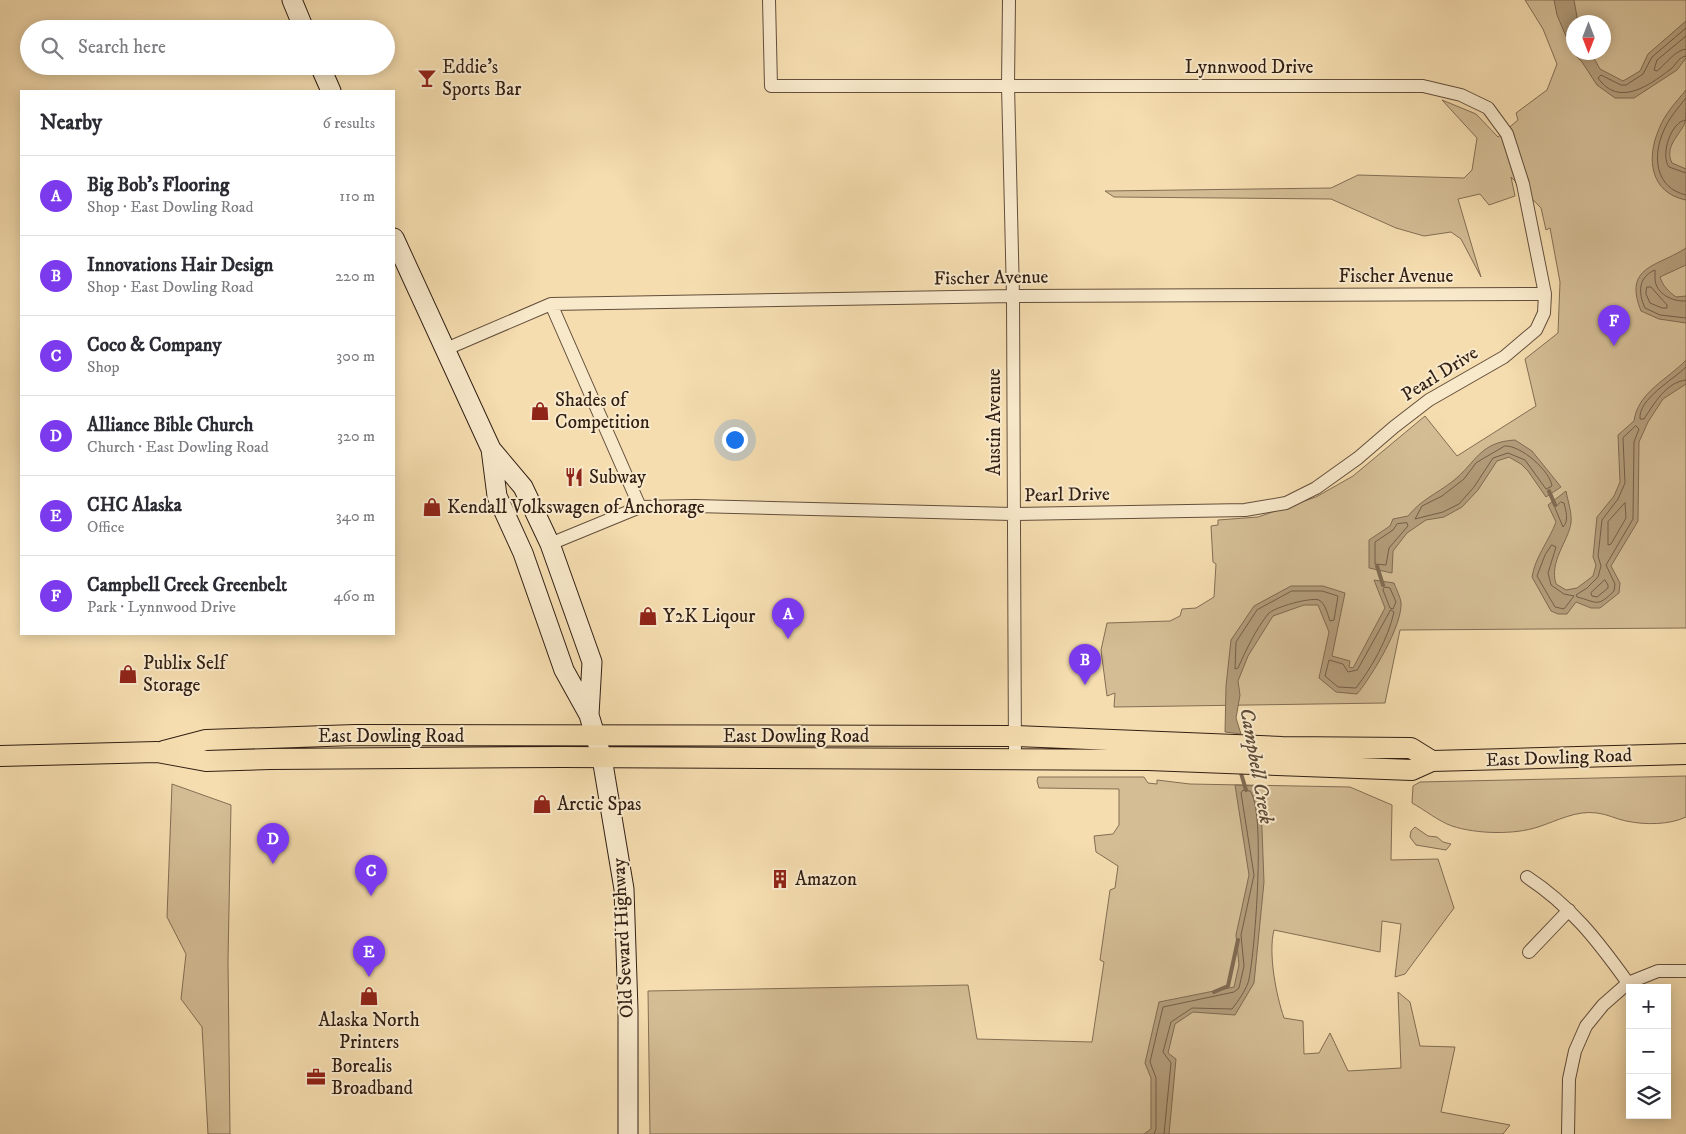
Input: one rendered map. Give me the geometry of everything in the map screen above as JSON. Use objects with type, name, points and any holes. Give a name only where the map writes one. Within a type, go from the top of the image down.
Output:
[{"type":"main road","points":[[292,0],[300,20]]},
{"type":"main road","points":[[324,75],[331,90]]},
{"type":"main road","name":"Old Seward Highway","points":[[395,240],[491,449],[523,487],[550,544],[592,662],[589,716]]},
{"type":"main road","name":"Old Seward Highway","points":[[491,449],[497,496],[530,572],[564,670],[589,716],[602,758],[624,889],[628,1010],[628,1134]]},
{"type":"main road","name":"East Dowling Road","points":[[158,752],[206,740],[355,735],[596,735],[1015,736],[1187,752],[1283,755],[1412,770],[1432,760],[1686,754]]},
{"type":"main road","name":"East Dowling Road","points":[[0,756],[158,752],[206,761],[239,762],[270,759],[1015,759],[1187,752]]},
{"type":"street","name":"Lynnwood Drive","points":[[769,0],[771,86],[1423,86],[1461,95],[1488,108],[1507,134],[1523,184],[1545,294],[1544,313],[1536,330]]},
{"type":"street","name":"Austin Avenue","points":[[1009,0],[1008,85],[1013,296],[1012,514],[1015,759]]},
{"type":"street","name":"Fischer Avenue","points":[[446,349],[551,304],[1013,296],[1545,294]]},
{"type":"street","points":[[551,304],[640,507]]},
{"type":"street","name":"Pearl Drive","points":[[550,544],[640,507],[695,506],[1012,514],[1245,510],[1286,503],[1316,488],[1358,458],[1429,400],[1504,356],[1536,330]]},
{"type":"street","points":[[1527,877],[1553,894],[1569,910],[1603,948],[1628,983]]},
{"type":"street","points":[[1529,952],[1569,910]]},
{"type":"street","points":[[1568,1134],[1569,1079],[1575,1050],[1586,1026],[1603,1005],[1628,983],[1658,971],[1686,972]]},
{"type":"shaded area","points":[[1525,0],[1686,0],[1686,628],[1400,630],[1385,703],[1114,707],[1115,693],[1107,696],[1101,650],[1107,623],[1170,621],[1180,616],[1182,609],[1196,608],[1214,597],[1216,564],[1213,562],[1211,526],[1218,525],[1218,520],[1258,517],[1316,497],[1353,476],[1425,416],[1457,456],[1536,406],[1525,359],[1558,333],[1560,282],[1550,228],[1546,230],[1541,208],[1511,177],[1515,196],[1489,205],[1480,194],[1458,199],[1481,277],[1461,239],[1451,232],[1424,236],[1396,228],[1331,199],[1114,197],[1105,191],[1331,188],[1358,175],[1464,178],[1472,170],[1477,138],[1442,100],[1476,114],[1498,137],[1518,120],[1516,113],[1547,90],[1557,64],[1543,29]]},
{"type":"shaded area","points":[[1686,776],[1686,817],[1665,823],[1633,822],[1589,812],[1528,830],[1483,832],[1452,826],[1412,803],[1413,786],[1420,782]]},
{"type":"shaded area","points":[[1038,777],[1144,777],[1148,783],[1157,784],[1157,780],[1190,784],[1350,787],[1392,805],[1391,860],[1438,859],[1454,908],[1405,974],[1395,977],[1401,924],[1382,921],[1380,952],[1274,930],[1272,962],[1278,998],[1284,1018],[1303,1021],[1304,1054],[1319,1053],[1330,1033],[1348,1071],[1401,1068],[1398,992],[1410,1002],[1420,1046],[1455,1047],[1441,1112],[1510,1125],[1503,1134],[650,1134],[648,991],[968,985],[977,1039],[1092,1042],[1104,962],[1100,960],[1110,890],[1115,888],[1118,866],[1096,852],[1094,836],[1113,834],[1119,825],[1119,789],[1039,788]]},
{"type":"shaded area","points":[[172,784],[231,805],[228,960],[230,1134],[208,1134],[202,1027],[181,999],[186,954],[167,917]]},
{"type":"shaded area","points":[[1415,827],[1428,836],[1437,837],[1443,842],[1451,844],[1446,850],[1416,845],[1410,837],[1411,831]]},
{"type":"water","points":[[1554,0],[1574,0],[1577,15],[1566,15],[1566,36],[1557,15]]},
{"type":"water","points":[[1686,21],[1686,58],[1677,70],[1634,98],[1615,98],[1597,85],[1580,60],[1595,60],[1600,69],[1623,81],[1640,71],[1648,54]]},
{"type":"water","points":[[1686,90],[1685,123],[1673,142],[1670,157],[1672,163],[1686,169],[1686,200],[1674,196],[1665,190],[1658,182],[1652,162],[1655,140],[1661,124]]},
{"type":"water","points":[[1686,248],[1686,265],[1660,277],[1666,288],[1676,297],[1686,296],[1686,323],[1659,319],[1641,311],[1636,285],[1640,276],[1654,264]]},
{"type":"water","points":[[1686,360],[1686,384],[1663,399],[1648,422],[1639,442],[1638,521],[1611,566],[1620,583],[1619,593],[1600,608],[1591,608],[1576,602],[1567,614],[1558,614],[1551,611],[1532,577],[1539,556],[1556,522],[1548,505],[1566,491],[1571,523],[1557,560],[1555,576],[1556,584],[1566,590],[1577,588],[1593,576],[1596,565],[1593,557],[1597,517],[1614,496],[1620,482],[1618,435],[1634,421],[1641,402],[1647,394]]},
{"type":"water","points":[[1515,440],[1532,451],[1561,487],[1546,497],[1521,464],[1509,457],[1497,461],[1478,490],[1462,507],[1444,517],[1426,520],[1407,533],[1393,551],[1392,573],[1369,568],[1369,540],[1390,526],[1393,519],[1408,516],[1424,501],[1453,481],[1486,449],[1493,445]]},
{"type":"water","points":[[1374,580],[1394,583],[1400,597],[1400,612],[1397,624],[1385,650],[1357,694],[1336,692],[1319,678],[1329,632],[1318,605],[1304,605],[1273,616],[1248,656],[1238,681],[1240,695],[1236,718],[1241,734],[1225,732],[1226,686],[1231,640],[1254,606],[1291,586],[1323,586],[1345,593],[1332,656],[1350,661],[1349,667],[1353,668],[1385,608]]},
{"type":"water","points":[[1235,785],[1256,786],[1261,804],[1264,882],[1254,983],[1235,1015],[1193,1012],[1175,1024],[1168,1053],[1176,1059],[1169,1134],[1144,1134],[1151,1129],[1151,1078],[1145,1063],[1159,1002],[1234,987],[1239,965],[1236,935],[1249,875]]},
{"type":"waterway","name":"Campbell Creek","points":[[1549,491],[1555,505]]},
{"type":"waterway","name":"Campbell Creek","points":[[1377,566],[1383,585]]},
{"type":"waterway","name":"Campbell Creek","points":[[1240,770],[1246,790]]},
{"type":"waterway","name":"Campbell Creek","points":[[1214,992],[1228,986],[1238,940]]},
{"type":"place","name":"Eddie's Sports Bar","points":[[427,78]]},
{"type":"place","name":"Campbell Creek Greenbelt","points":[[1614,346]]},
{"type":"place","name":"Shades of Competition","points":[[540,411]]},
{"type":"place","name":"Subway","points":[[574,477]]},
{"type":"place","name":"Kendall Volkswagen of Anchorage","points":[[432,507]]},
{"type":"place","name":"Y2K Liqour","points":[[648,616]]},
{"type":"place","name":"Big Bob's Flooring","points":[[788,639]]},
{"type":"place","name":"Publix Self Storage","points":[[128,674]]},
{"type":"place","name":"Innovations Hair Design","points":[[1085,685]]},
{"type":"place","name":"Arctic Spas","points":[[542,804]]},
{"type":"place","name":"Alliance Bible Church","points":[[273,864]]},
{"type":"place","name":"Amazon","points":[[780,879]]},
{"type":"place","name":"Coco & Company","points":[[371,896]]},
{"type":"place","name":"CHC Alaska","points":[[369,977]]},
{"type":"place","name":"Alaska North Printers","points":[[369,996]]},
{"type":"place","name":"Borealis Broadband","points":[[316,1077]]}]
